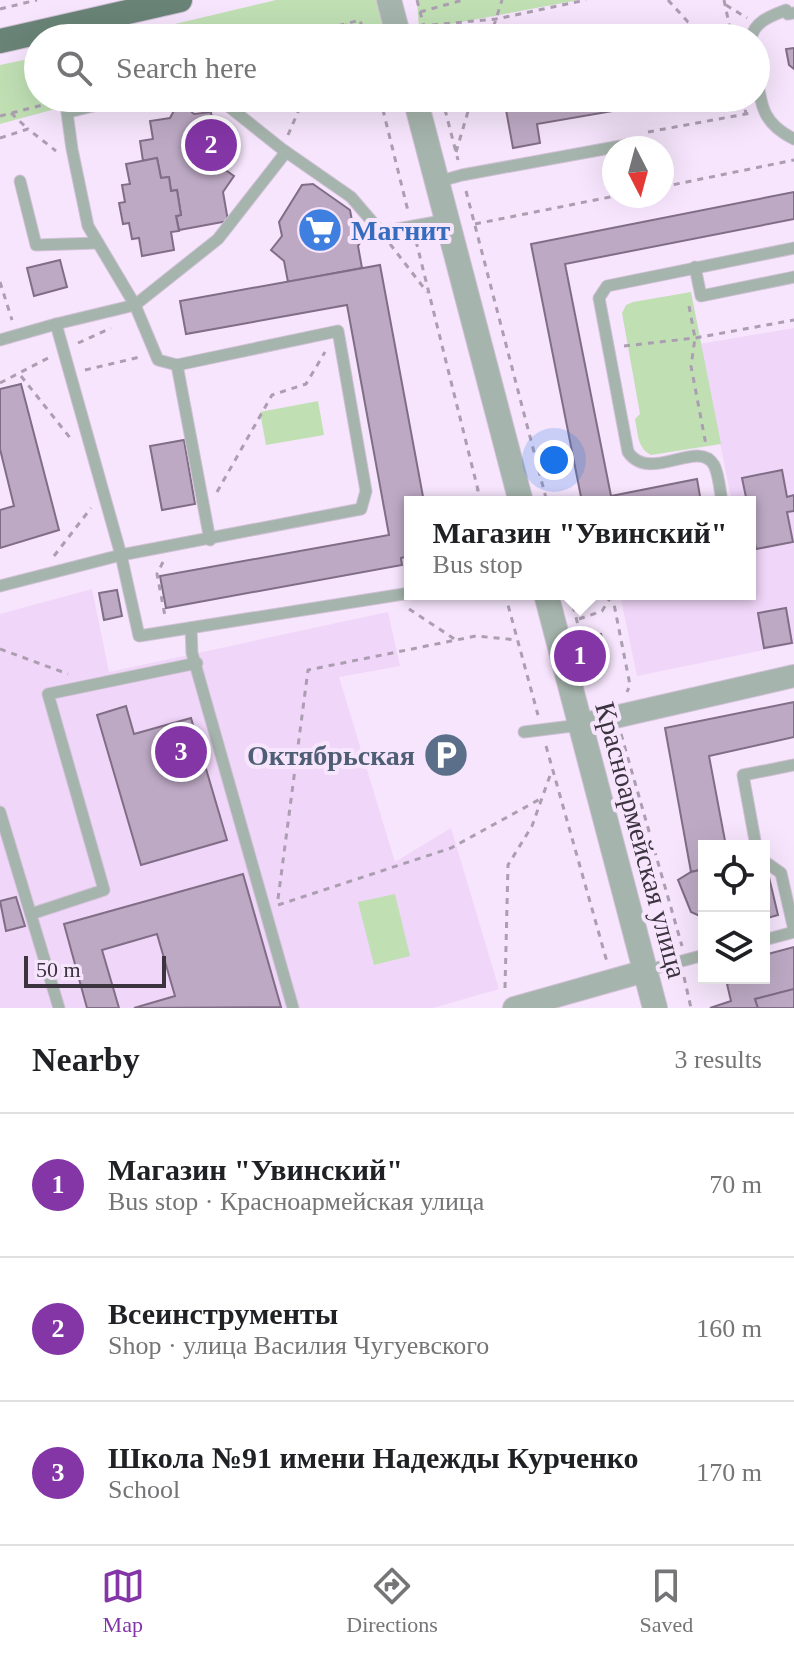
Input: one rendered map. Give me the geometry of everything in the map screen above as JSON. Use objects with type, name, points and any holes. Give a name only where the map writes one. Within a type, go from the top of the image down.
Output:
[{"type":"main road","points":[[88,24],[180,0]]},
{"type":"main road","points":[[0,41],[24,38]]},
{"type":"street","points":[[389,0],[395,24]]},
{"type":"street","points":[[419,112],[519,496]]},
{"type":"street","name":"Красноармейская улица","points":[[548,600],[592,723],[655,1008]]},
{"type":"street","points":[[592,723],[794,676]]},
{"type":"street","points":[[510,1000],[645,971]]},
{"type":"lane","points":[[760,24],[788,8]]},
{"type":"lane","points":[[0,586],[121,555],[361,509],[366,491],[338,331],[177,365],[158,360],[137,310],[88,226],[69,112]]},
{"type":"lane","points":[[235,112],[284,151],[351,197],[381,232],[447,220]]},
{"type":"lane","points":[[763,112],[774,127],[794,139]]},
{"type":"lane","points":[[437,182],[602,149]]},
{"type":"lane","points":[[0,340],[56,324],[137,310],[218,239],[284,151]]},
{"type":"lane","points":[[20,181],[36,245],[98,243]]},
{"type":"lane","points":[[721,496],[715,466],[705,458],[645,465],[631,457],[599,298],[603,288],[794,248]]},
{"type":"lane","points":[[695,267],[701,296],[794,277]]},
{"type":"lane","points":[[56,324],[121,555],[139,636],[404,594]]},
{"type":"lane","points":[[177,365],[210,540]]},
{"type":"lane","points":[[191,628],[192,653],[293,1008]]},
{"type":"lane","points":[[31,914],[104,890],[48,694],[197,663]]},
{"type":"lane","points":[[524,732],[592,723]]},
{"type":"lane","points":[[755,840],[743,775],[794,765]]},
{"type":"lane","points":[[0,812],[59,1008]]},
{"type":"lane","points":[[770,865],[781,873],[794,931],[770,938]]},
{"type":"lane","points":[[645,971],[698,957]]},
{"type":"path","points":[[0,9],[37,0]]},
{"type":"path","points":[[417,0],[423,24]]},
{"type":"path","points":[[420,12],[463,0]]},
{"type":"path","points":[[494,24],[502,0]]},
{"type":"path","points":[[445,24],[496,19],[586,0]]},
{"type":"path","points":[[668,0],[691,24]]},
{"type":"path","points":[[725,3],[756,24]]},
{"type":"path","points":[[725,3],[729,24]]},
{"type":"path","points":[[343,24],[360,20],[361,24]]},
{"type":"path","points":[[0,116],[24,109]]},
{"type":"path","points":[[284,151],[299,112]]},
{"type":"path","points":[[383,112],[480,496]]},
{"type":"path","points":[[445,112],[545,496]]},
{"type":"path","points":[[455,152],[468,112]]},
{"type":"path","points":[[11,113],[76,167]]},
{"type":"path","points":[[0,138],[28,129]]},
{"type":"path","points":[[674,185],[794,160]]},
{"type":"path","points":[[475,224],[602,199]]},
{"type":"path","points":[[381,232],[429,295]]},
{"type":"path","points":[[682,270],[695,338],[691,366],[706,442],[705,458]]},
{"type":"path","points":[[0,282],[17,335]]},
{"type":"path","points":[[0,383],[137,310]]},
{"type":"path","points":[[608,345],[633,346],[695,338],[794,320]]},
{"type":"path","points":[[205,514],[272,395],[306,384],[338,331]]},
{"type":"path","points":[[70,374],[155,353]]},
{"type":"path","points":[[20,374],[98,473]]},
{"type":"path","points":[[475,496],[478,488]]},
{"type":"path","points":[[39,576],[103,492]]},
{"type":"path","points":[[167,632],[157,574],[173,546]]},
{"type":"path","points":[[390,596],[456,640]]},
{"type":"path","points":[[507,600],[612,980]]},
{"type":"path","points":[[572,600],[581,635]]},
{"type":"path","points":[[577,620],[598,614],[610,600]]},
{"type":"path","points":[[613,600],[630,685],[622,700]]},
{"type":"path","points":[[274,937],[308,670],[476,636],[517,640]]},
{"type":"path","points":[[0,649],[94,684]]},
{"type":"path","points":[[592,723],[619,727],[685,960],[684,981],[691,1008]]},
{"type":"path","points":[[510,1000],[508,865],[532,826],[553,769]]},
{"type":"path","points":[[278,905],[451,848],[542,798]]},
{"type":"shaded area","points":[[794,328],[794,644],[637,676],[621,600],[756,600],[756,496],[731,496],[700,344]]},
{"type":"shaded area","points":[[92,589],[109,672],[388,612],[400,666],[339,677],[395,862],[451,828],[499,989],[433,1008],[0,1008],[0,614]]},
{"type":"green space","points":[[276,0],[376,0],[382,8],[386,24],[175,24]]},
{"type":"green space","points":[[417,0],[579,0],[451,24],[419,24]]},
{"type":"green space","points":[[24,60],[24,112],[44,112],[0,124],[0,65]]},
{"type":"green space","points":[[691,292],[721,444],[651,455],[643,448],[638,435],[635,419],[640,414],[622,313],[626,305],[633,302]]},
{"type":"green space","points":[[318,401],[324,435],[266,445],[260,412]]},
{"type":"green space","points":[[395,894],[410,956],[374,965],[358,902]]},
{"type":"building","points":[[794,48],[794,69],[789,65],[786,49]]},
{"type":"building","points":[[173,112],[211,112],[213,127],[233,141],[217,164],[234,176],[223,192],[228,221],[179,230],[176,216],[181,215],[177,190],[171,191],[169,177],[161,178],[157,158],[143,161],[140,141],[153,139],[150,121],[170,118]]},
{"type":"building","points":[[506,112],[607,112],[537,124],[540,143],[513,148]]},
{"type":"building","points":[[157,158],[161,178],[169,177],[171,191],[177,190],[181,215],[176,216],[179,231],[171,232],[174,250],[142,256],[139,238],[132,239],[129,223],[123,224],[119,203],[125,202],[122,185],[130,184],[126,164]]},
{"type":"building","name":"Магнит","points":[[313,184],[350,210],[353,226],[366,234],[358,246],[362,268],[288,282],[284,261],[271,250],[282,236],[279,222],[302,185]]},
{"type":"building","points":[[794,192],[794,219],[565,264],[611,496],[581,496],[531,244]]},
{"type":"building","points":[[60,260],[67,287],[34,296],[27,268]]},
{"type":"building","points":[[380,265],[423,496],[404,496],[402,565],[166,608],[160,576],[389,535],[347,305],[186,334],[180,301]]},
{"type":"building","points":[[21,384],[59,530],[0,548],[0,510],[14,506],[0,449],[0,389]]},
{"type":"building","points":[[184,440],[195,504],[162,510],[150,446]]},
{"type":"building","points":[[782,470],[787,497],[794,495],[794,511],[787,512],[793,542],[756,549],[756,496],[746,496],[742,478]]},
{"type":"building","points":[[697,479],[700,496],[611,496]]},
{"type":"building","points":[[117,590],[122,616],[104,620],[99,593]]},
{"type":"building","points":[[786,608],[792,643],[764,648],[758,613]]},
{"type":"building","points":[[601,634],[604,647],[590,650],[587,638]]},
{"type":"building","points":[[794,702],[794,737],[709,756],[725,840],[698,840],[698,870],[691,872],[665,728]]},
{"type":"building","points":[[126,706],[134,734],[191,718],[227,840],[141,865],[97,715]]},
{"type":"building","points":[[698,870],[698,915],[691,912],[678,880]]},
{"type":"building","points":[[243,874],[281,1007],[134,1008],[175,996],[157,934],[102,950],[119,1008],[87,1008],[64,924]]},
{"type":"building","points":[[770,881],[778,915],[770,917]]},
{"type":"building","points":[[16,897],[25,926],[6,931],[0,901]]},
{"type":"building","points":[[794,947],[794,989],[755,999],[758,1008],[710,1008],[731,1001],[727,984],[770,984],[770,953]]},
{"type":"building","points":[[794,989],[794,1008],[758,1008],[755,999]]},
{"type":"place","name":"Всеинструменты","points":[[211,145]]},
{"type":"place","name":"Магнит","points":[[320,230]]},
{"type":"place","name":"Магазин \"Увинский\"","points":[[580,656]]},
{"type":"place","name":"Школа №91 имени Надежды Курченко","points":[[181,752]]},
{"type":"place","name":"Октябрьская","points":[[446,755]]}]
